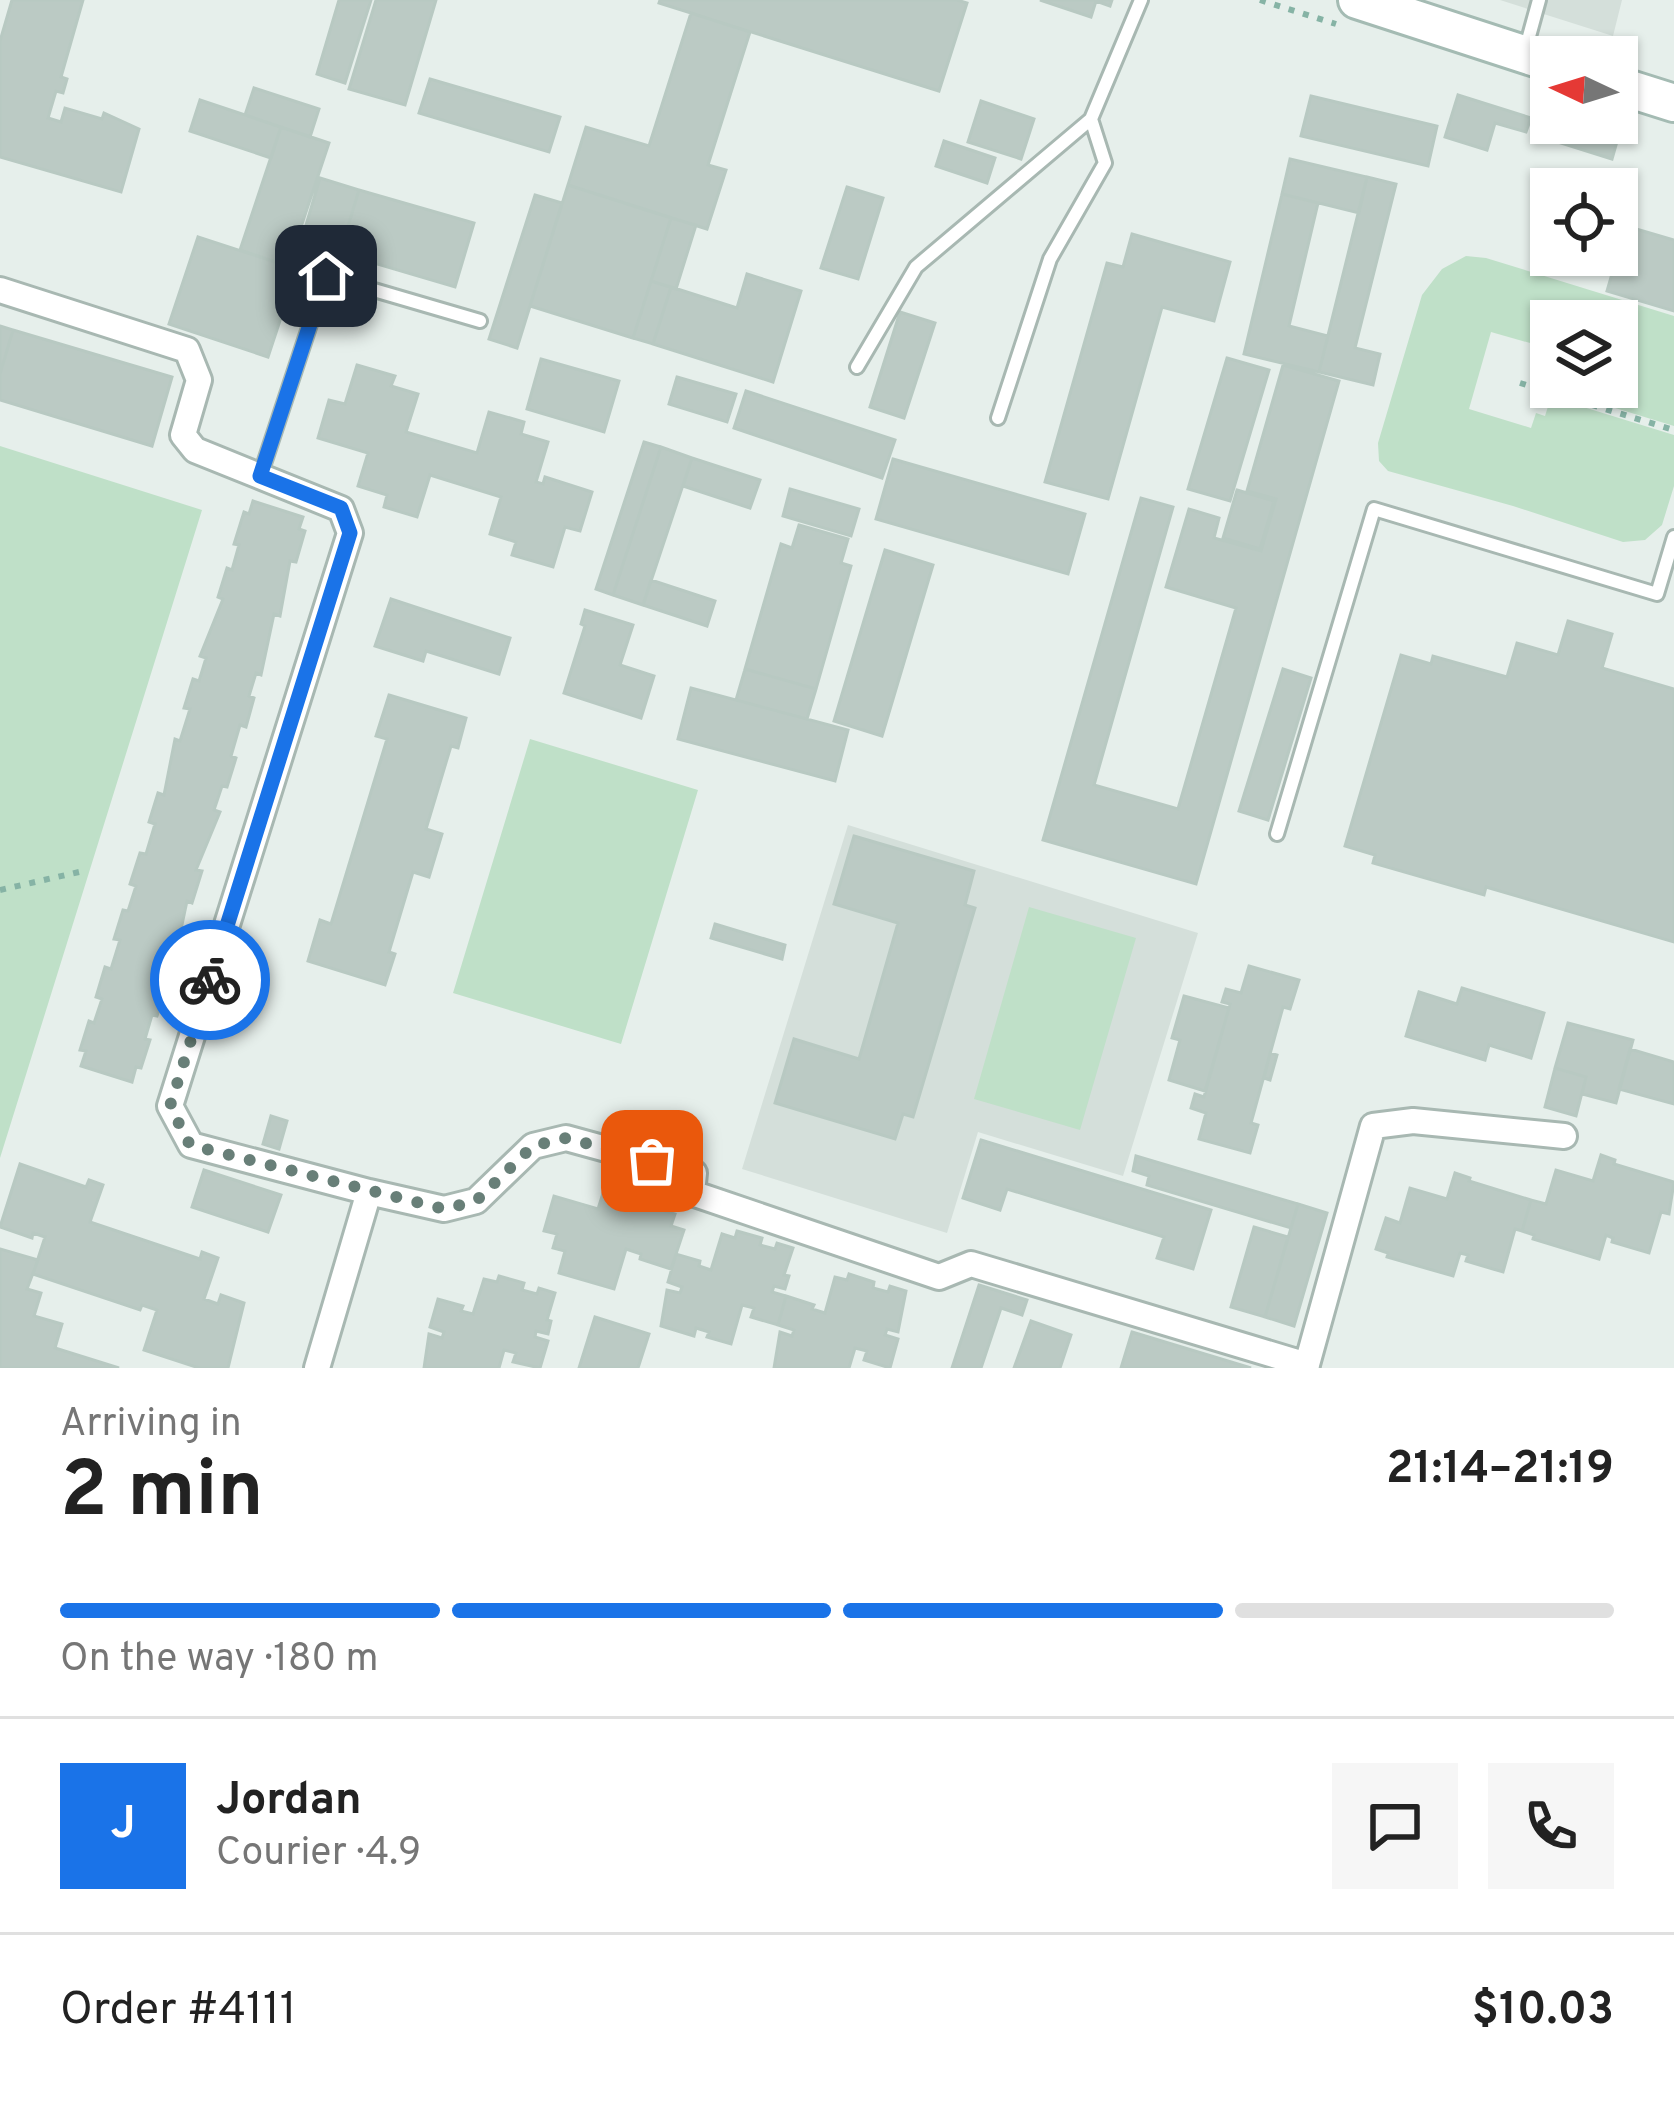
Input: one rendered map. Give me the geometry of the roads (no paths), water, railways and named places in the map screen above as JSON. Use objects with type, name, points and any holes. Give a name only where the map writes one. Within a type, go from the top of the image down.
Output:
[{"type":"street","points":[[1357,0],[1530,57]]},
{"type":"street","points":[[1638,92],[1674,103]]},
{"type":"street","points":[[0,290],[187,350],[199,380],[183,435],[194,450],[341,508],[350,533],[170,1106],[190,1145],[444,1209],[476,1201],[533,1146],[566,1138],[694,1173],[692,1192],[938,1277],[971,1264],[1307,1367],[1373,1126],[1413,1121],[1564,1136]]},
{"type":"street","points":[[316,1368],[368,1192]]},
{"type":"lane","points":[[857,367],[916,267],[1091,119],[1141,0]]},
{"type":"lane","points":[[1538,36],[1539,0]]},
{"type":"lane","points":[[998,418],[1051,259],[1105,163],[1091,119]]},
{"type":"lane","points":[[260,476],[326,276],[480,321]]},
{"type":"lane","points":[[1277,835],[1374,509],[1657,594],[1674,537]]}]
